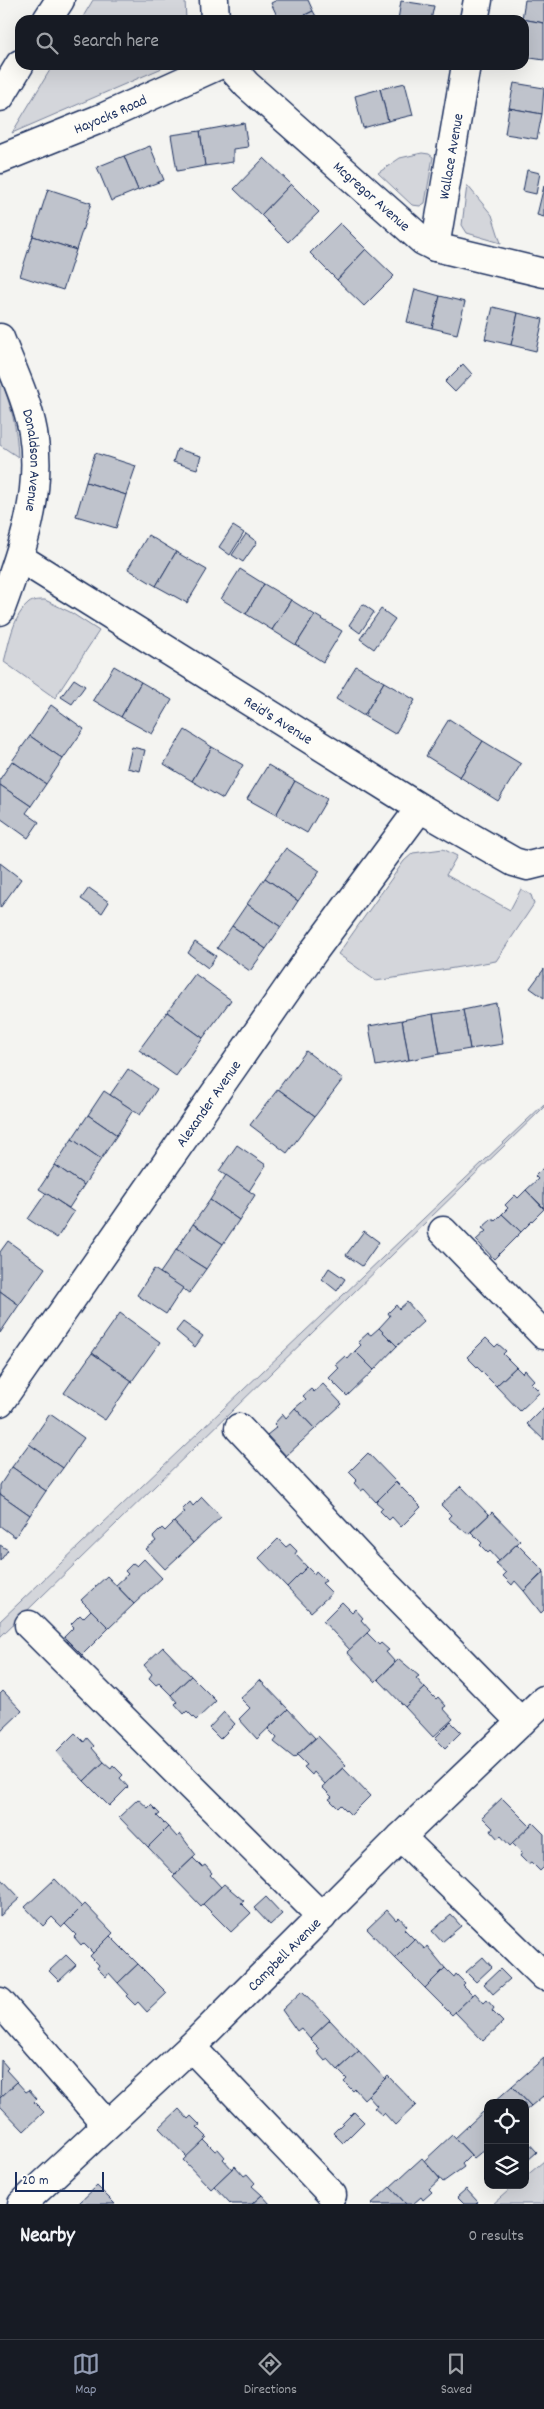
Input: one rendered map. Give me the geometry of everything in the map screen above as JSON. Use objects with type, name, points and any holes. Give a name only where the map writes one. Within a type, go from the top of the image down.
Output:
[{"type":"street","points":[[50,15],[60,0]]},
{"type":"street","points":[[214,0],[215,15]]},
{"type":"street","points":[[475,15],[478,0]]},
{"type":"street","points":[[0,97],[16,70]]},
{"type":"street","name":"Hayocks Road","points":[[0,159],[102,118],[208,70]]},
{"type":"street","name":"Mcgregor Avenue","points":[[234,70],[247,85],[423,241],[435,247],[544,273]]},
{"type":"street","name":"Wallace Avenue","points":[[435,247],[465,70]]},
{"type":"street","name":"Donaldson Avenue","points":[[0,338],[24,397],[33,433],[35,472],[31,517],[20,558],[0,611]]},
{"type":"street","name":"Reid's Avenue","points":[[20,558],[420,808],[514,862],[528,866],[544,862]]},
{"type":"street","name":"Alexander Avenue","points":[[0,1402],[314,951],[420,808]]},
{"type":"street","points":[[444,1231],[544,1335]]},
{"type":"street","points":[[238,1428],[368,1566],[521,1722]]},
{"type":"street","points":[[29,1625],[322,1917]]},
{"type":"street","name":"Campbell Avenue","points":[[22,2204],[190,2047],[400,1837],[544,1700]]},
{"type":"street","points":[[400,1837],[544,1976]]},
{"type":"street","points":[[0,2002],[106,2124]]},
{"type":"street","points":[[190,2047],[332,2195]]},
{"type":"shaded area","points":[[93,0],[185,0],[186,15],[84,15]]},
{"type":"shaded area","points":[[50,70],[157,70],[12,133]]},
{"type":"shaded area","points":[[422,153],[433,157],[425,203],[420,206],[412,205],[378,173],[400,158]]},
{"type":"shaded area","points":[[467,185],[492,215],[501,243],[467,233],[462,225]]},
{"type":"shaded area","points":[[0,377],[13,416],[18,457],[0,445]]},
{"type":"shaded area","points":[[45,600],[70,612],[99,631],[55,698],[4,662],[12,630],[19,615],[31,602]]},
{"type":"shaded area","points":[[443,849],[457,856],[446,875],[510,910],[521,889],[531,895],[534,904],[496,961],[376,981],[338,954],[404,861],[413,853]]},
{"type":"shaded area","points":[[544,1104],[544,1107],[0,1637],[0,1621]]},
{"type":"shaded area","points":[[544,2161],[544,2204],[493,2204],[510,2189],[529,2189],[529,2174]]},
{"type":"building","points":[[277,0],[308,0],[313,11],[305,15],[277,15],[271,3]]},
{"type":"building","points":[[525,0],[544,0],[544,23],[529,20],[529,15],[523,15]]},
{"type":"building","points":[[401,1],[434,6],[432,15],[399,15]]},
{"type":"building","points":[[313,11],[315,15],[305,15]]},
{"type":"building","points":[[529,20],[544,23],[544,60],[529,58]]},
{"type":"building","points":[[405,83],[413,115],[388,121],[380,89]]},
{"type":"building","points":[[514,83],[544,88],[542,114],[509,108]]},
{"type":"building","points":[[380,89],[388,121],[363,128],[355,96]]},
{"type":"building","points":[[509,108],[542,114],[537,139],[505,134]]},
{"type":"building","points":[[244,123],[248,147],[233,149],[233,162],[205,166],[200,131]]},
{"type":"building","points":[[200,131],[205,166],[177,171],[171,135]]},
{"type":"building","points":[[150,146],[164,180],[138,190],[124,156]]},
{"type":"building","points":[[124,156],[138,190],[111,201],[97,167]]},
{"type":"building","points":[[264,158],[291,184],[261,215],[234,189]]},
{"type":"building","points":[[527,170],[540,173],[536,194],[523,191]]},
{"type":"building","points":[[291,184],[319,212],[288,242],[261,215]]},
{"type":"building","points":[[544,186],[544,217],[537,215]]},
{"type":"building","points":[[48,189],[91,203],[76,250],[33,236]]},
{"type":"building","points":[[340,223],[366,249],[337,280],[310,253]]},
{"type":"building","points":[[33,236],[76,250],[63,290],[20,276]]},
{"type":"building","points":[[366,249],[394,276],[364,306],[337,280]]},
{"type":"building","points":[[415,289],[440,296],[432,328],[407,322]]},
{"type":"building","points":[[440,296],[465,302],[457,334],[432,328]]},
{"type":"building","points":[[493,307],[518,313],[511,345],[485,339]]},
{"type":"building","points":[[518,313],[543,319],[536,351],[511,345]]},
{"type":"building","points":[[463,364],[472,374],[455,392],[445,382]]},
{"type":"building","points":[[177,449],[201,456],[197,469],[173,462]]},
{"type":"building","points":[[95,453],[136,466],[126,495],[86,482]]},
{"type":"building","points":[[86,482],[126,495],[116,528],[76,516]]},
{"type":"building","points":[[233,526],[244,533],[230,555],[219,547]]},
{"type":"building","points":[[246,534],[257,542],[243,562],[232,555]]},
{"type":"building","points":[[148,535],[176,552],[156,586],[128,569]]},
{"type":"building","points":[[176,552],[207,570],[187,603],[156,586]]},
{"type":"building","points":[[240,569],[264,584],[246,614],[221,599]]},
{"type":"building","points":[[264,584],[291,600],[272,630],[246,614]]},
{"type":"building","points":[[291,600],[315,615],[296,645],[272,630]]},
{"type":"building","points":[[363,604],[374,612],[360,633],[349,625]]},
{"type":"building","points":[[381,609],[395,619],[374,649],[360,639]]},
{"type":"building","points":[[315,615],[342,631],[323,662],[296,645]]},
{"type":"building","points":[[114,666],[141,682],[121,717],[93,700]]},
{"type":"building","points":[[356,666],[384,682],[364,716],[336,699]]},
{"type":"building","points":[[74,679],[85,686],[72,704],[61,697]]},
{"type":"building","points":[[141,682],[172,700],[152,734],[121,717]]},
{"type":"building","points":[[384,682],[415,700],[395,734],[364,716]]},
{"type":"building","points":[[51,705],[84,729],[63,759],[30,736]]},
{"type":"building","points":[[449,719],[483,741],[460,777],[426,756]]},
{"type":"building","points":[[185,730],[212,747],[192,781],[164,764]]},
{"type":"building","points":[[30,736],[63,759],[46,784],[12,761]]},
{"type":"building","points":[[483,741],[521,764],[498,801],[460,777]]},
{"type":"building","points":[[132,747],[145,750],[140,771],[127,768]]},
{"type":"building","points":[[212,747],[243,765],[223,799],[192,781]]},
{"type":"building","points":[[12,761],[46,784],[31,806],[0,785],[0,779]]},
{"type":"building","points":[[268,765],[295,781],[276,815],[247,799]]},
{"type":"building","points":[[295,781],[327,799],[307,833],[276,815]]},
{"type":"building","points":[[0,785],[31,806],[26,813],[39,822],[28,838],[0,818]]},
{"type":"building","points":[[286,848],[320,871],[298,901],[265,878]]},
{"type":"building","points":[[0,863],[21,879],[0,908]]},
{"type":"building","points":[[265,878],[298,901],[281,927],[247,904]]},
{"type":"building","points":[[89,888],[109,902],[102,913],[81,899]]},
{"type":"building","points":[[247,904],[281,927],[266,949],[232,926]]},
{"type":"building","points":[[232,926],[266,949],[250,971],[217,948]]},
{"type":"building","points":[[195,942],[216,956],[208,968],[188,953]]},
{"type":"building","points":[[544,969],[544,998],[530,988]]},
{"type":"building","points":[[195,974],[231,1000],[203,1038],[167,1012]]},
{"type":"building","points":[[496,1003],[503,1044],[470,1049],[463,1010]]},
{"type":"building","points":[[463,1010],[470,1049],[440,1054],[433,1014]]},
{"type":"building","points":[[167,1012],[203,1038],[176,1076],[139,1050]]},
{"type":"building","points":[[433,1014],[440,1054],[409,1060],[402,1020]]},
{"type":"building","points":[[402,1020],[409,1060],[376,1066],[369,1026]]},
{"type":"building","points":[[306,1051],[343,1079],[315,1116],[278,1089]]},
{"type":"building","points":[[128,1069],[157,1089],[140,1115],[110,1095]]},
{"type":"building","points":[[278,1089],[315,1116],[287,1153],[250,1125]]},
{"type":"building","points":[[104,1091],[133,1110],[117,1135],[88,1115]]},
{"type":"building","points":[[88,1115],[117,1135],[101,1159],[72,1139]]},
{"type":"building","points":[[72,1139],[101,1159],[84,1185],[55,1165]]},
{"type":"building","points":[[237,1145],[266,1165],[249,1191],[219,1171]]},
{"type":"building","points":[[55,1165],[84,1185],[69,1208],[39,1189]]},
{"type":"building","points":[[543,1168],[544,1208],[526,1190],[538,1179],[535,1176]]},
{"type":"building","points":[[226,1175],[255,1195],[239,1220],[210,1200]]},
{"type":"building","points":[[526,1190],[544,1209],[521,1232],[502,1214],[508,1208],[505,1205],[515,1195],[518,1198]]},
{"type":"building","points":[[46,1193],[74,1212],[57,1238],[28,1219]]},
{"type":"building","points":[[210,1200],[239,1220],[223,1244],[193,1224]]},
{"type":"building","points":[[502,1214],[521,1232],[494,1259],[476,1240],[486,1231],[482,1228],[492,1219],[495,1221]]},
{"type":"building","points":[[193,1224],[223,1244],[206,1269],[176,1250]]},
{"type":"building","points":[[364,1231],[379,1242],[362,1266],[346,1255]]},
{"type":"building","points":[[8,1241],[45,1268],[19,1305],[0,1291],[0,1252]]},
{"type":"building","points":[[176,1250],[206,1269],[189,1293],[160,1273]]},
{"type":"building","points":[[329,1268],[345,1279],[337,1291],[322,1279]]},
{"type":"building","points":[[154,1269],[183,1288],[166,1314],[137,1295]]},
{"type":"building","points":[[0,1291],[19,1305],[0,1333]]},
{"type":"building","points":[[407,1302],[424,1321],[397,1346],[379,1328],[390,1316],[388,1313],[396,1305],[399,1309]]},
{"type":"building","points":[[120,1313],[160,1342],[132,1381],[92,1353]]},
{"type":"building","points":[[183,1322],[203,1336],[195,1347],[176,1331]]},
{"type":"building","points":[[379,1328],[397,1346],[374,1370],[355,1351],[361,1345],[358,1342],[368,1333],[371,1335]]},
{"type":"building","points":[[486,1338],[495,1347],[498,1344],[506,1351],[503,1354],[516,1367],[496,1386],[467,1357]]},
{"type":"building","points":[[355,1351],[374,1370],[347,1396],[329,1378],[339,1368],[335,1365],[345,1356],[348,1359]]},
{"type":"building","points":[[92,1353],[132,1381],[105,1420],[64,1393]]},
{"type":"building","points":[[516,1367],[522,1373],[525,1370],[534,1380],[531,1383],[540,1392],[520,1411],[496,1386]]},
{"type":"building","points":[[323,1384],[342,1404],[315,1429],[295,1408],[306,1399],[303,1396],[311,1389],[314,1392]]},
{"type":"building","points":[[544,1407],[544,1440],[527,1424]]},
{"type":"building","points":[[295,1408],[315,1429],[286,1456],[267,1435],[277,1427],[274,1424],[283,1414],[286,1418]]},
{"type":"building","points":[[50,1414],[84,1438],[63,1468],[29,1444]]},
{"type":"building","points":[[29,1444],[63,1468],[46,1491],[12,1467]]},
{"type":"building","points":[[368,1453],[396,1482],[376,1502],[364,1489],[361,1491],[354,1483],[357,1480],[349,1472]]},
{"type":"building","points":[[12,1467],[46,1491],[30,1515],[0,1494],[0,1485]]},
{"type":"building","points":[[396,1482],[421,1507],[401,1527],[392,1517],[389,1520],[380,1511],[383,1508],[376,1502]]},
{"type":"building","points":[[461,1486],[489,1515],[468,1534],[448,1518],[451,1515],[441,1505]]},
{"type":"building","points":[[0,1494],[30,1515],[15,1537],[0,1526]]},
{"type":"building","points":[[202,1497],[221,1517],[193,1543],[174,1522],[185,1512],[182,1510],[190,1502],[193,1506]]},
{"type":"building","points":[[492,1512],[520,1541],[499,1561],[490,1551],[488,1553],[480,1545],[482,1543],[471,1532]]},
{"type":"building","points":[[174,1522],[193,1543],[165,1569],[146,1549],[156,1541],[153,1537],[162,1528],[165,1531]]},
{"type":"building","points":[[278,1539],[286,1547],[290,1544],[297,1551],[295,1554],[307,1567],[287,1587],[259,1558]]},
{"type":"building","points":[[517,1544],[544,1571],[524,1591],[515,1581],[512,1585],[503,1576],[506,1573],[496,1564]]},
{"type":"building","points":[[0,1545],[8,1550],[0,1561]]},
{"type":"building","points":[[144,1559],[162,1578],[134,1604],[116,1585],[128,1574],[125,1571],[133,1563],[137,1566]]},
{"type":"building","points":[[307,1567],[314,1574],[316,1571],[326,1581],[322,1583],[332,1593],[311,1612],[287,1587]]},
{"type":"building","points":[[544,1572],[544,1610],[541,1613],[524,1591]]},
{"type":"building","points":[[107,1576],[134,1604],[109,1628],[81,1600]]},
{"type":"building","points":[[342,1602],[352,1612],[355,1609],[363,1618],[361,1620],[370,1630],[350,1650],[323,1621]]},
{"type":"building","points":[[91,1610],[109,1628],[82,1655],[64,1637],[74,1627],[71,1624],[80,1615],[83,1618]]},
{"type":"building","points":[[367,1633],[379,1645],[381,1643],[389,1650],[386,1652],[395,1662],[375,1682],[347,1652]]},
{"type":"building","points":[[163,1647],[191,1676],[171,1695],[159,1683],[156,1685],[149,1678],[152,1674],[144,1665]]},
{"type":"building","points":[[399,1659],[419,1676],[416,1678],[425,1688],[405,1707],[378,1679]]},
{"type":"building","points":[[191,1676],[216,1701],[196,1720],[187,1711],[184,1714],[175,1704],[177,1702],[171,1695]]},
{"type":"building","points":[[260,1680],[288,1709],[257,1739],[239,1719],[250,1708],[240,1698]]},
{"type":"building","points":[[425,1688],[436,1699],[438,1697],[446,1706],[443,1708],[453,1719],[433,1737],[405,1707]]},
{"type":"building","points":[[3,1691],[22,1711],[0,1732],[0,1694]]},
{"type":"building","points":[[288,1709],[315,1738],[294,1758],[274,1742],[277,1738],[268,1729]]},
{"type":"building","points":[[224,1712],[235,1724],[220,1739],[209,1728]]},
{"type":"building","points":[[451,1722],[461,1732],[445,1748],[435,1738]]},
{"type":"building","points":[[75,1733],[84,1742],[87,1738],[94,1746],[92,1748],[104,1762],[84,1781],[56,1752]]},
{"type":"building","points":[[318,1736],[346,1765],[325,1784],[314,1772],[312,1775],[304,1767],[307,1765],[297,1755]]},
{"type":"building","points":[[104,1762],[111,1768],[113,1765],[123,1775],[120,1778],[128,1787],[109,1806],[84,1781]]},
{"type":"building","points":[[343,1768],[370,1796],[351,1815],[341,1805],[338,1808],[329,1799],[332,1797],[322,1787]]},
{"type":"building","points":[[502,1798],[530,1826],[510,1846],[501,1836],[498,1839],[491,1831],[493,1828],[482,1817]]},
{"type":"building","points":[[138,1799],[148,1808],[151,1805],[160,1814],[157,1816],[168,1827],[148,1847],[119,1817]]},
{"type":"building","points":[[533,1823],[544,1834],[544,1867],[540,1871],[531,1862],[528,1864],[520,1856],[522,1853],[512,1843]]},
{"type":"building","points":[[168,1827],[177,1837],[180,1834],[196,1855],[175,1875],[148,1847]]},
{"type":"building","points":[[193,1858],[202,1867],[205,1865],[212,1873],[210,1875],[221,1887],[201,1906],[173,1877]]},
{"type":"building","points":[[0,1877],[20,1898],[0,1916]]},
{"type":"building","points":[[55,1879],[82,1907],[62,1927],[52,1917],[43,1926],[25,1907]]},
{"type":"building","points":[[224,1884],[244,1901],[241,1903],[251,1913],[231,1932],[203,1904]]},
{"type":"building","points":[[266,1897],[282,1914],[270,1925],[254,1908]]},
{"type":"building","points":[[85,1904],[113,1933],[93,1953],[83,1943],[81,1945],[74,1937],[76,1935],[65,1924]]},
{"type":"building","points":[[387,1910],[396,1920],[399,1917],[407,1926],[404,1929],[414,1939],[395,1958],[367,1929]]},
{"type":"building","points":[[451,1915],[461,1926],[442,1942],[432,1931]]},
{"type":"building","points":[[110,1936],[138,1964],[118,1983],[109,1973],[106,1977],[97,1968],[99,1965],[90,1956]]},
{"type":"building","points":[[414,1939],[425,1949],[427,1946],[445,1968],[425,1988],[395,1958]]},
{"type":"building","points":[[66,1955],[76,1965],[59,1981],[49,1971]]},
{"type":"building","points":[[483,1957],[492,1967],[476,1982],[466,1972]]},
{"type":"building","points":[[138,1964],[167,1993],[147,2012],[138,2002],[135,2005],[126,1996],[128,1994],[118,1983]]},
{"type":"building","points":[[445,1968],[454,1977],[456,1974],[473,1995],[452,2015],[425,1988]]},
{"type":"building","points":[[500,1969],[510,1979],[493,1994],[484,1984]]},
{"type":"building","points":[[302,1991],[330,2020],[310,2039],[301,2028],[297,2031],[282,2010]]},
{"type":"building","points":[[475,1993],[484,2003],[487,2000],[494,2008],[492,2011],[503,2022],[483,2041],[455,2012]]},
{"type":"building","points":[[330,2020],[359,2051],[338,2070],[328,2059],[325,2061],[317,2052],[320,2049],[310,2039]]},
{"type":"building","points":[[359,2051],[385,2079],[364,2099],[355,2089],[353,2091],[344,2082],[347,2079],[338,2070]]},
{"type":"building","points":[[544,2058],[544,2098],[543,2096],[531,2106],[529,2099],[524,2099],[512,2086]]},
{"type":"building","points":[[1,2060],[8,2068],[6,2070],[17,2082],[0,2098]]},
{"type":"building","points":[[388,2076],[416,2105],[395,2125],[384,2113],[382,2115],[374,2108],[377,2106],[368,2096]]},
{"type":"building","points":[[17,2082],[26,2092],[29,2090],[37,2099],[34,2102],[44,2112],[24,2131],[0,2106],[0,2098]]},
{"type":"building","points":[[512,2086],[524,2099],[497,2099]]},
{"type":"building","points":[[179,2109],[188,2119],[191,2116],[200,2125],[197,2127],[207,2137],[187,2157],[159,2128]]},
{"type":"building","points":[[354,2112],[364,2122],[343,2143],[333,2133]]},
{"type":"building","points":[[484,2113],[484,2150],[474,2158],[455,2138]]},
{"type":"building","points":[[452,2135],[471,2155],[462,2164],[464,2167],[443,2182],[424,2161]]},
{"type":"building","points":[[204,2140],[215,2151],[218,2149],[225,2157],[223,2159],[232,2169],[211,2189],[183,2160]]},
{"type":"building","points":[[529,2143],[537,2152],[529,2159]]},
{"type":"building","points":[[422,2158],[440,2179],[429,2189],[432,2192],[423,2200],[421,2197],[413,2204],[406,2204],[390,2187]]},
{"type":"building","points":[[235,2166],[244,2176],[247,2174],[255,2183],[252,2186],[262,2195],[252,2204],[231,2204],[214,2186]]},
{"type":"building","points":[[97,2186],[115,2204],[78,2204]]},
{"type":"building","points":[[390,2187],[406,2204],[371,2204]]},
{"type":"building","points":[[466,2189],[478,2202],[476,2204],[464,2204],[457,2197]]},
{"type":"building","points":[[262,2195],[270,2204],[252,2204]]}]
